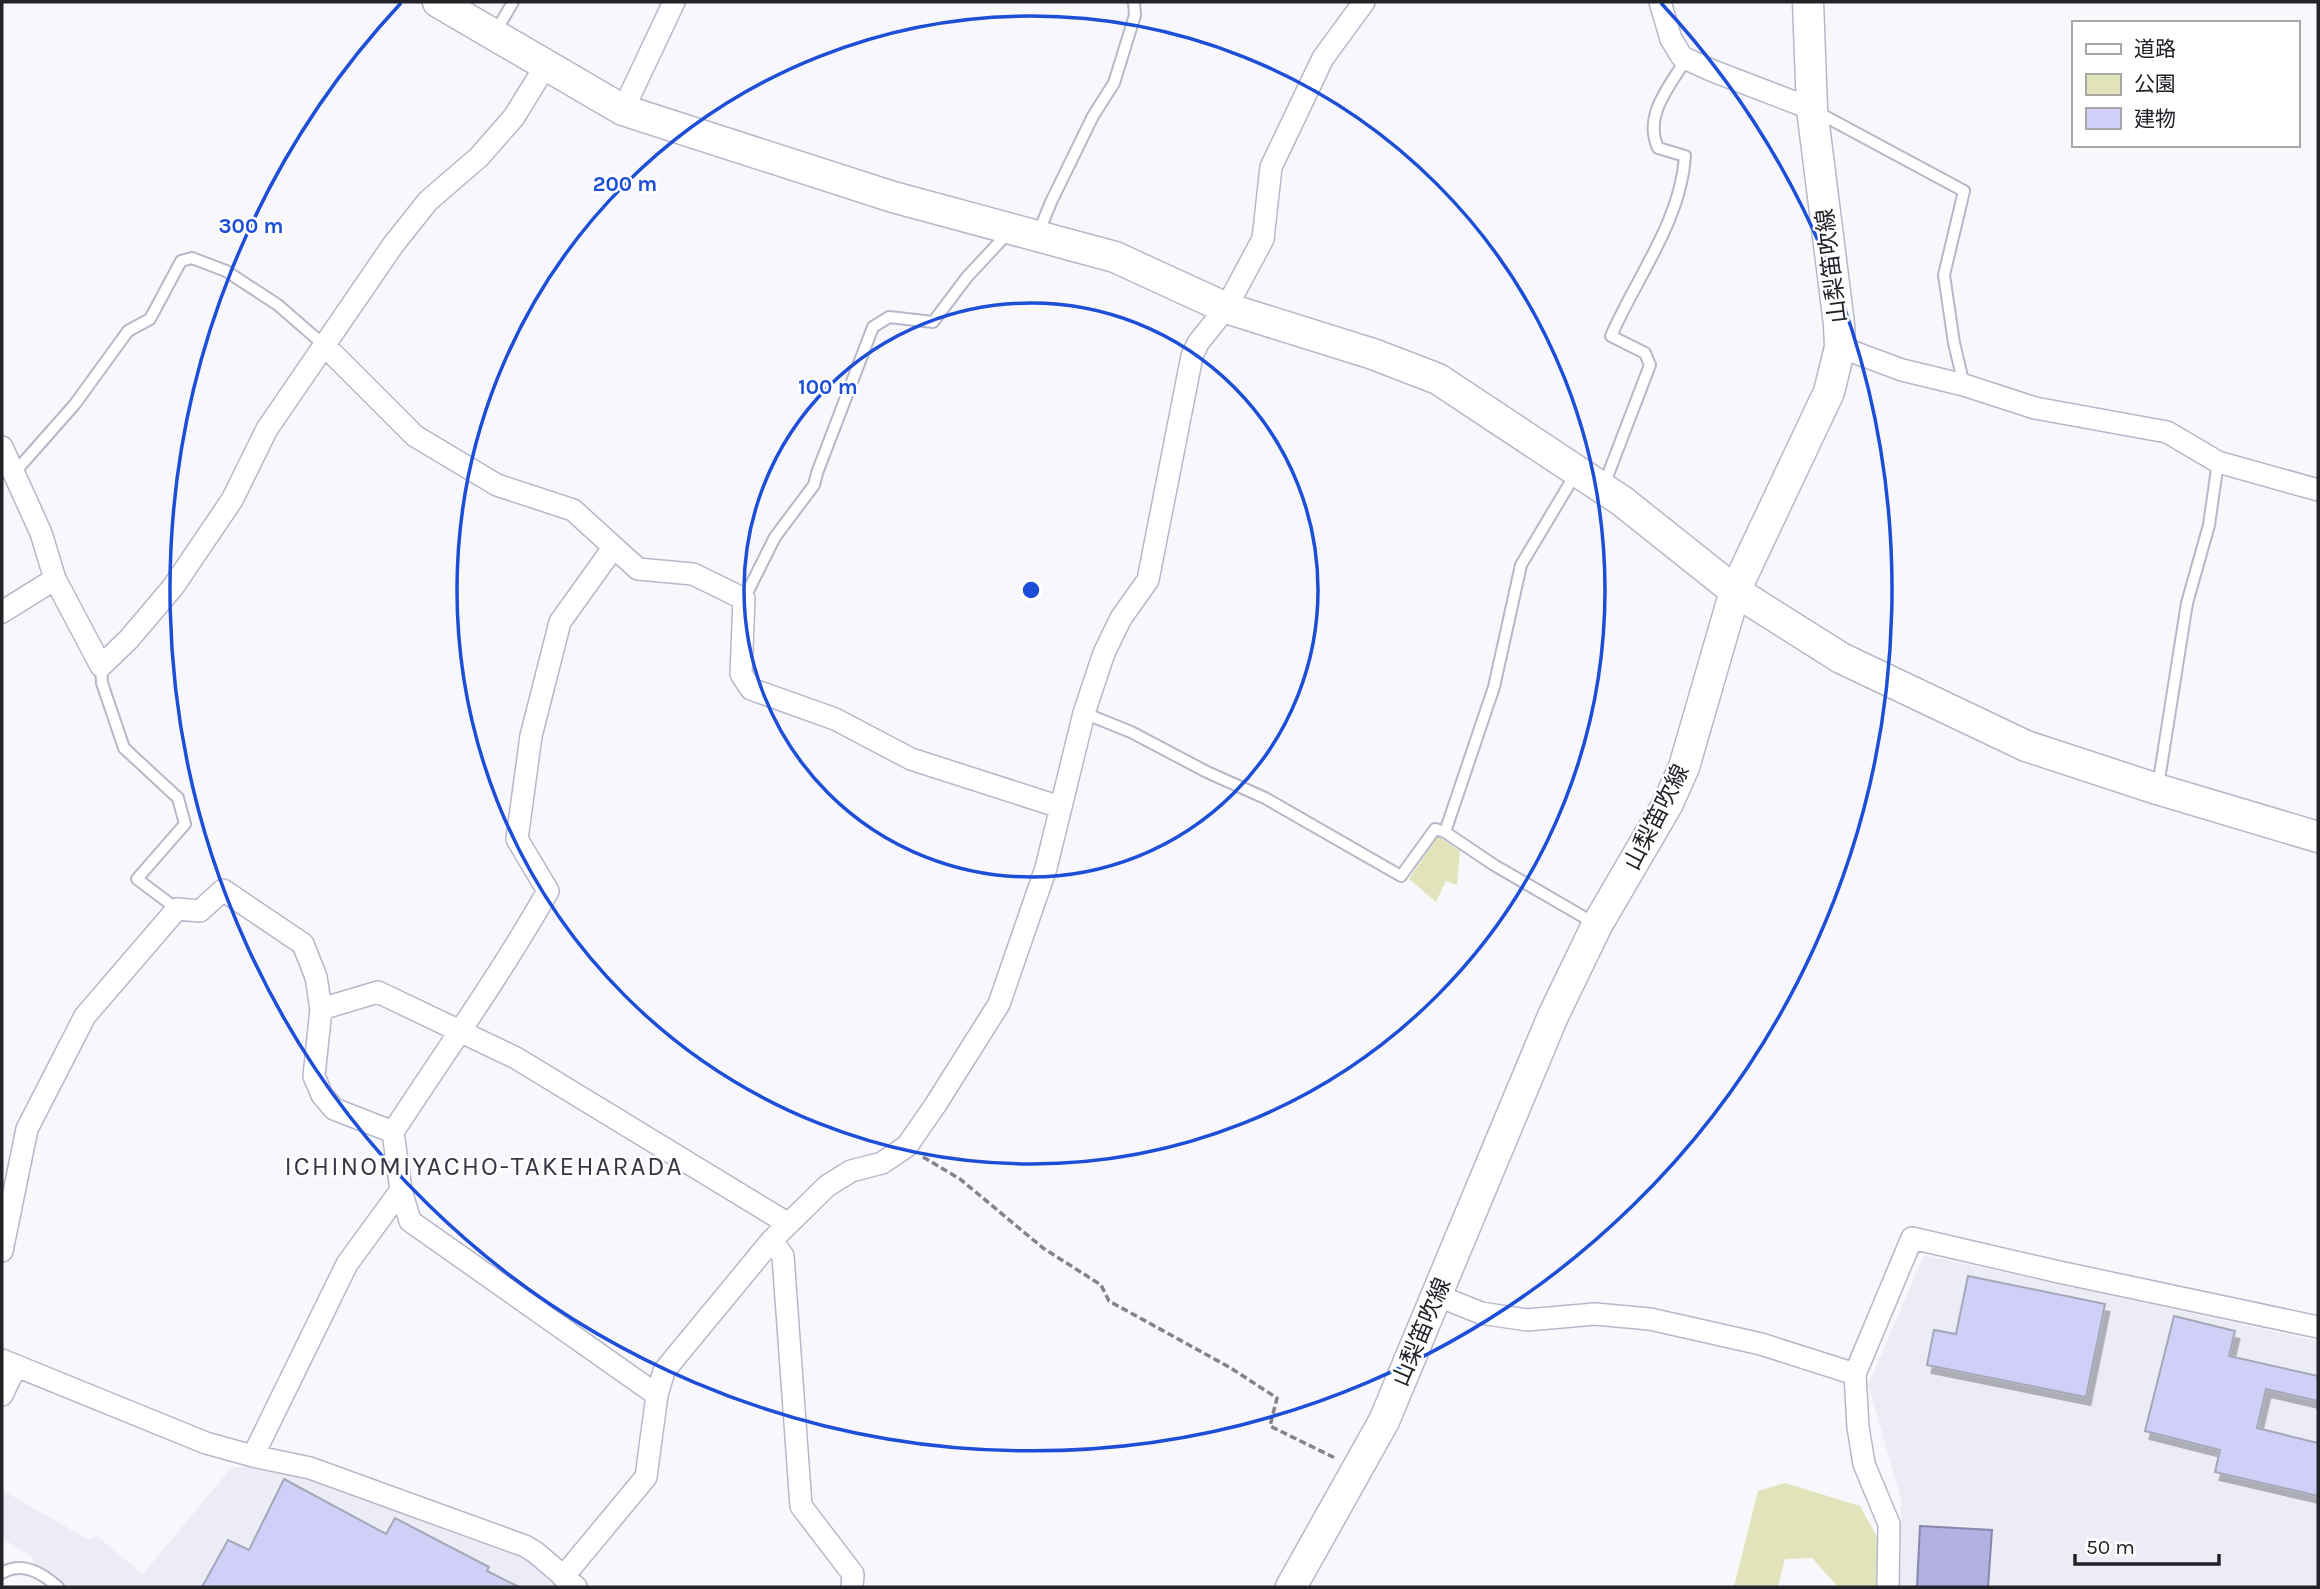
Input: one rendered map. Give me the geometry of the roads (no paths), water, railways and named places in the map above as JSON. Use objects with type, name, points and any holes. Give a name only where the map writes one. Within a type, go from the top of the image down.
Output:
[{"type":"street","points":[[438,2],[623,110],[893,197],[1115,257],[1226,308],[1373,354],[1438,379],[1622,501],[1735,591],[1841,658],[2026,746],[2318,837]]},
{"type":"street","points":[[623,110],[674,2]]},
{"type":"street","points":[[2,1395],[9,1363],[206,1443],[320,1472],[525,1546],[569,1582],[646,1477],[657,1395],[664,1371],[787,1223],[827,1186],[851,1171],[882,1163],[906,1146],[999,1004],[1046,868],[1084,713],[1104,653],[1121,618],[1148,580],[1192,356],[1198,342],[1226,308],[1263,239],[1271,167],[1323,58],[1364,2]]},
{"type":"street","points":[[1660,2],[1671,39],[1682,57],[1812,109]]},
{"type":"street","name":"山梨笛吹線","points":[[1291,1587],[1384,1421],[1553,1016],[1597,925],[1667,806],[1684,768],[1735,591],[1829,392],[1840,347],[1836,292],[1812,109],[1808,2]]},
{"type":"street","points":[[2,447],[41,533],[55,579],[101,666],[129,639],[173,587],[232,500],[267,429],[393,245],[428,201],[479,157],[514,117],[546,65]]},
{"type":"street","points":[[324,346],[415,436],[497,485],[573,510],[638,569],[693,574],[744,599],[741,674],[751,689],[835,719],[911,759],[1060,807]]},
{"type":"street","points":[[1840,347],[1902,370],[1964,384],[2035,408],[2167,432],[2218,462],[2318,491]]},
{"type":"street","points":[[613,548],[560,622],[530,736],[517,839],[548,891],[517,944],[393,1132],[401,1190],[410,1221],[657,1395]]},
{"type":"street","points":[[2,612],[55,579]]},
{"type":"street","points":[[2,1251],[27,1129],[85,1016],[177,909],[201,911],[223,890],[303,944],[316,977],[321,1009],[314,1076],[322,1095],[334,1109],[393,1132]]},
{"type":"street","points":[[321,1009],[378,992],[516,1058],[787,1223]]},
{"type":"street","points":[[253,1456],[347,1264],[401,1190]]},
{"type":"street","points":[[1888,1587],[1889,1524],[1864,1464],[1858,1427],[1855,1374],[1912,1238],[2318,1327]]},
{"type":"street","points":[[772,1240],[783,1256],[801,1506],[853,1574],[852,1587]]},
{"type":"street","points":[[1436,1295],[1481,1313],[1527,1321],[1595,1314],[1650,1319],[1761,1344],[1855,1374]]},
{"type":"lane","points":[[494,36],[513,2]]},
{"type":"lane","points":[[744,599],[775,537],[814,485],[873,327],[889,317],[933,322],[968,277],[1023,234],[1051,202],[1093,116],[1114,83],[1135,15],[1134,2]]},
{"type":"lane","points":[[1603,488],[1650,365],[1645,353],[1611,336],[1663,234],[1684,175],[1685,156],[1658,148],[1652,135],[1653,120],[1660,102],[1686,59]]},
{"type":"lane","points":[[1812,109],[1964,191],[1944,275],[1954,343],[1964,384]]},
{"type":"lane","points":[[15,472],[75,404],[128,331],[150,319],[181,261],[192,258],[226,271],[278,305],[324,346]]},
{"type":"lane","points":[[2157,789],[2187,603],[2209,525],[2218,462]]},
{"type":"lane","points":[[1445,832],[1494,687],[1521,565],[1577,472]]},
{"type":"lane","points":[[101,666],[102,683],[124,748],[178,798],[185,824],[137,879],[177,909]]},
{"type":"lane","points":[[1084,713],[1131,732],[1207,772],[1265,798],[1401,876],[1435,830],[1445,832],[1494,865],[1597,925]]},
{"type":"lane","points":[[2,1573],[12,1567],[39,1571],[58,1587]]},
{"type":"water","points":[[1920,1526],[1992,1530],[1988,1587],[1917,1587]]},
{"type":"district","name":"ICHINOMIYACHO-TAKEHARADA","points":[[484,1166]]}]
